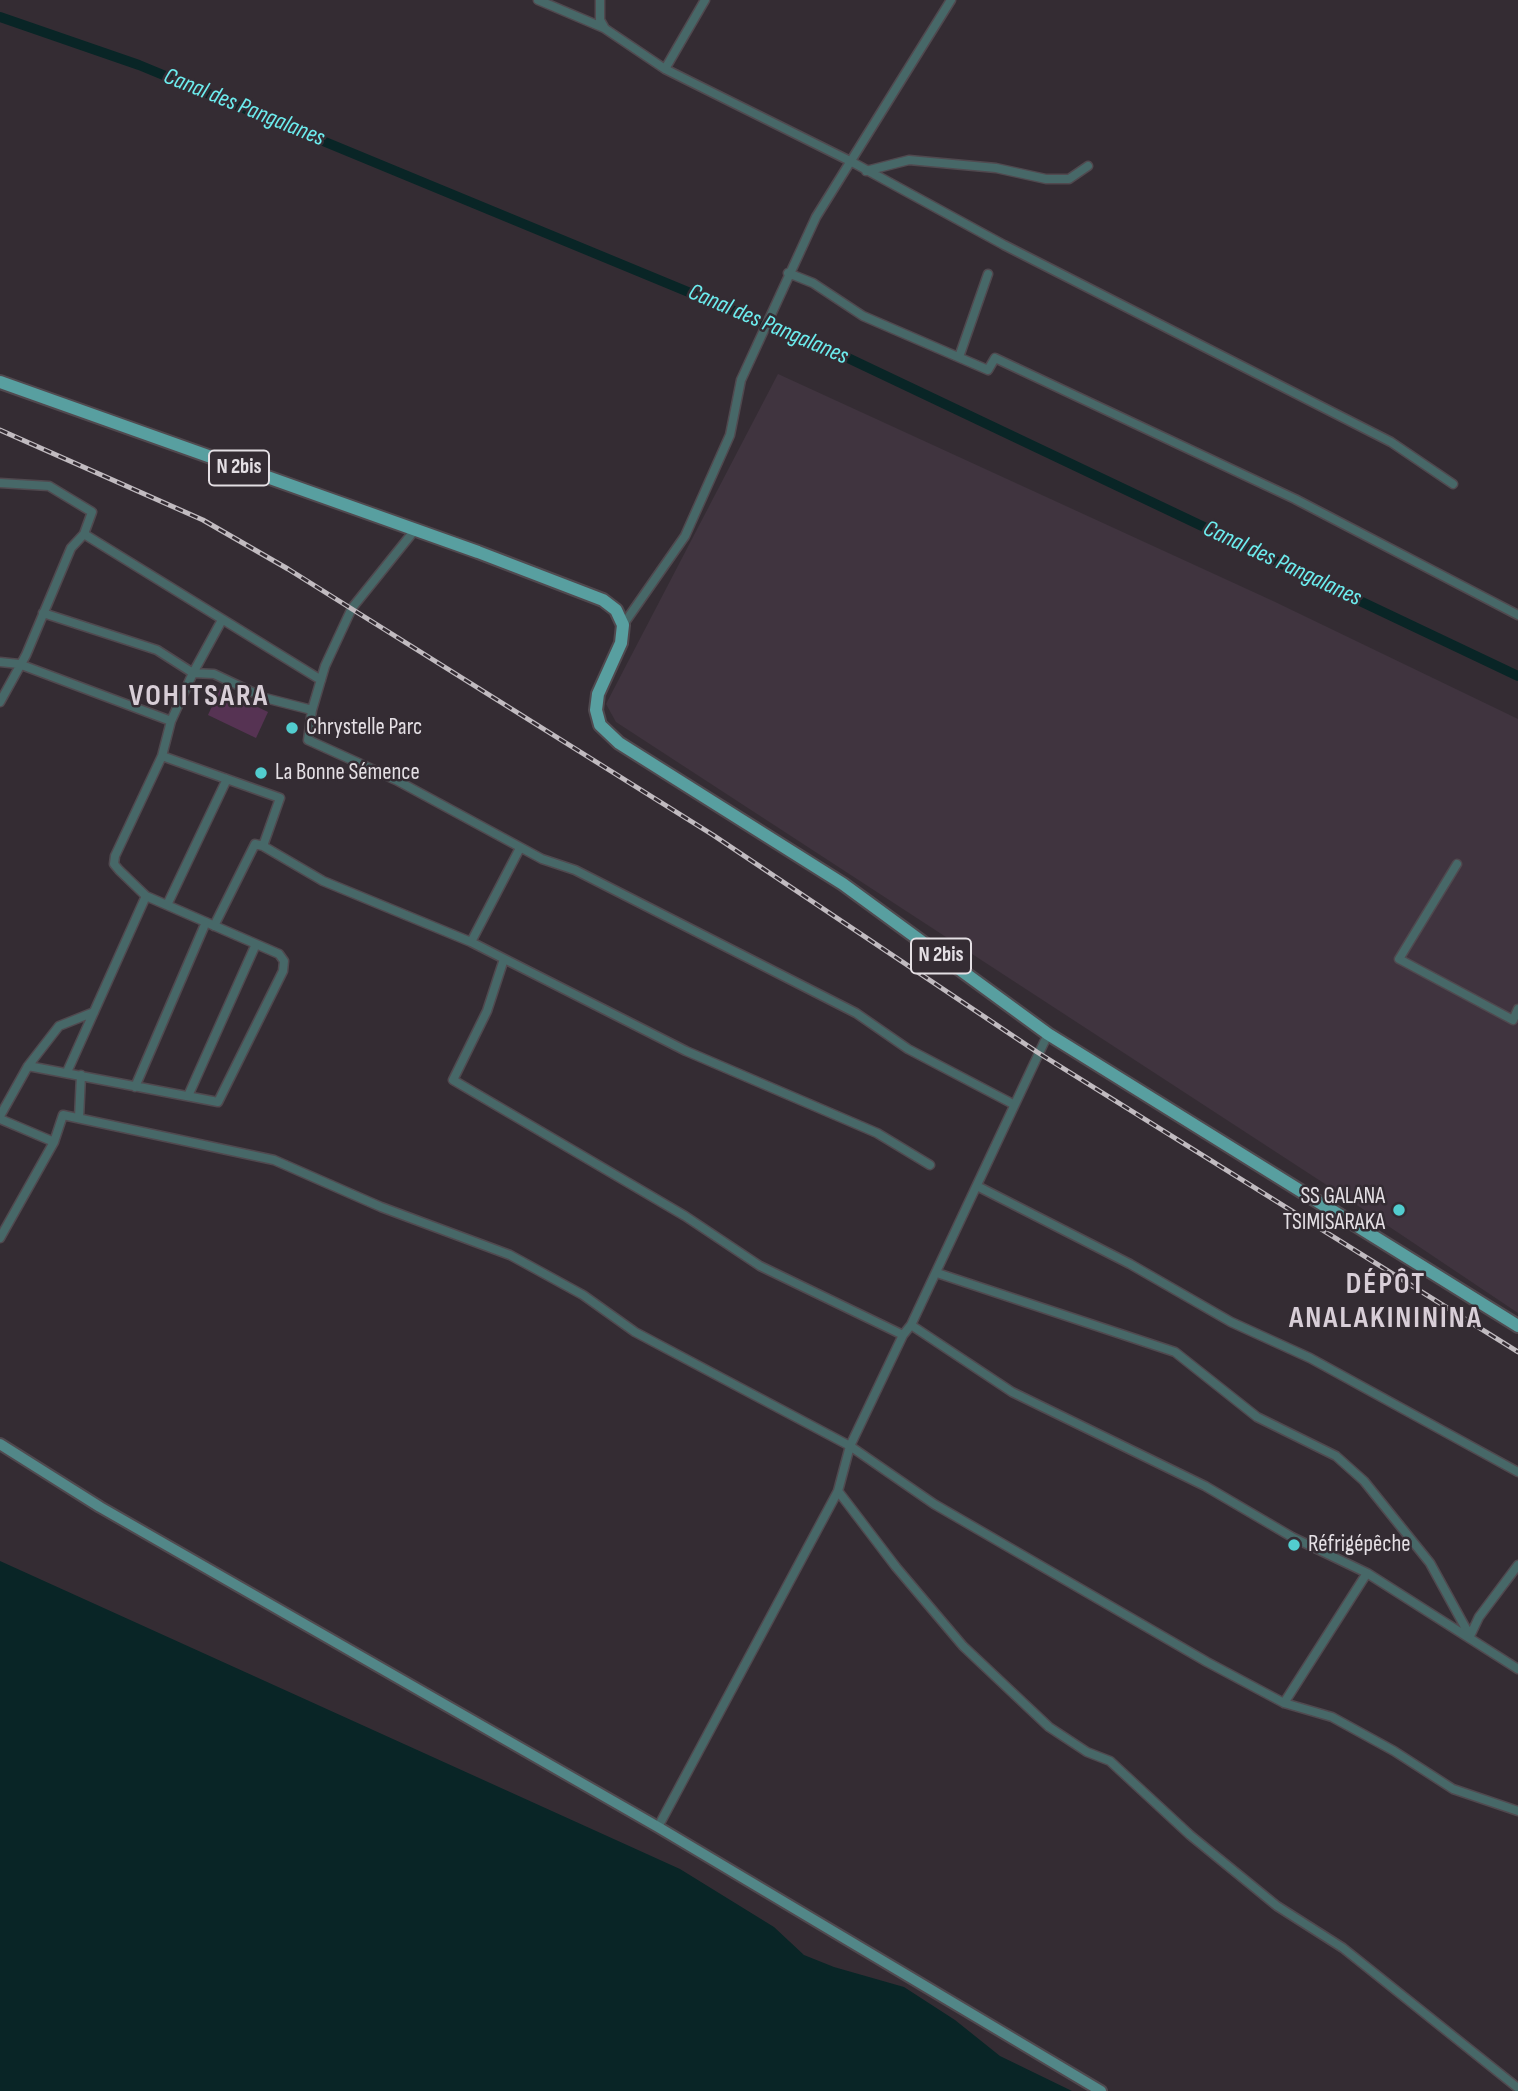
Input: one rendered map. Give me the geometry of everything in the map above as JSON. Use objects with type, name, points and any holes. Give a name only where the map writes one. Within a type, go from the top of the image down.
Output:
[{"type":"main road","name":"N 2bis","points":[[0,382],[603,600],[616,610],[623,625],[621,643],[597,694],[596,710],[600,725],[619,743],[843,884],[1048,1034],[1518,1326]]},
{"type":"main road","points":[[0,1444],[100,1507],[658,1827],[1101,2091]]},
{"type":"street","points":[[538,0],[604,28],[665,69],[852,162],[1004,246],[1391,442],[1453,484]]},
{"type":"street","points":[[600,0],[600,20],[604,28]]},
{"type":"street","points":[[665,69],[705,0]]},
{"type":"street","points":[[623,625],[685,536],[730,435],[741,380],[816,217],[951,0]]},
{"type":"street","points":[[866,171],[909,160],[1069,179],[1088,166]]},
{"type":"street","points":[[788,273],[813,283],[863,316],[988,370],[995,358],[1295,499],[1518,615]]},
{"type":"street","points":[[959,357],[988,274]]},
{"type":"street","points":[[0,482],[49,486],[92,512],[84,534],[71,548],[26,655],[0,702]]},
{"type":"street","points":[[414,531],[355,603],[321,680],[312,710],[308,740],[396,780],[520,848],[575,870],[856,1013],[908,1049],[1013,1104]]},
{"type":"street","points":[[84,534],[321,680]]},
{"type":"street","points":[[43,612],[157,650],[192,673],[214,674],[265,698],[312,710]]},
{"type":"street","points":[[28,1066],[218,1102],[283,971],[284,961],[279,954],[146,896],[114,864],[162,756],[171,721],[192,673],[222,621]]},
{"type":"street","points":[[0,662],[19,664],[171,721]]},
{"type":"street","points":[[162,756],[280,798],[263,846]]},
{"type":"street","points":[[167,905],[226,779]]},
{"type":"street","points":[[135,1087],[210,924],[255,844],[323,881],[471,942],[674,1046],[877,1133],[930,1165]]},
{"type":"street","points":[[471,942],[520,848]]},
{"type":"street","points":[[1457,864],[1399,959],[1513,1020],[1518,1009]]},
{"type":"street","points":[[67,1072],[146,896]]},
{"type":"street","points":[[188,1096],[256,944]]},
{"type":"street","points":[[504,960],[487,1011],[453,1080],[685,1216],[760,1266],[903,1335]]},
{"type":"street","points":[[54,1142],[0,1117],[28,1066],[59,1026],[94,1012]]},
{"type":"street","points":[[658,1827],[838,1491],[850,1446],[903,1335],[911,1325],[937,1272],[1013,1104],[1048,1034]]},
{"type":"street","points":[[79,1118],[81,1075]]},
{"type":"street","points":[[0,1238],[54,1142],[63,1115],[274,1160],[382,1207],[510,1255],[583,1295],[635,1332],[850,1446],[968,1524],[1284,1703],[1332,1717],[1394,1751],[1453,1789],[1518,1811]]},
{"type":"street","points":[[977,1186],[1130,1264],[1231,1322],[1310,1357],[1518,1472]]},
{"type":"street","points":[[937,1272],[1175,1352],[1257,1418],[1336,1456],[1364,1481],[1430,1563],[1470,1636]]},
{"type":"street","points":[[911,1325],[1013,1392],[1205,1486],[1292,1537],[1367,1573],[1518,1669]]},
{"type":"street","points":[[838,1491],[895,1567],[963,1646],[1049,1727],[1087,1752],[1110,1761],[1190,1835],[1277,1906],[1343,1948],[1518,2088]]},
{"type":"street","points":[[1470,1636],[1479,1617],[1518,1565]]},
{"type":"street","points":[[1284,1703],[1367,1573]]},
{"type":"shaded area","points":[[778,374],[1273,601],[1518,719],[1518,1313],[1342,1195],[616,722],[606,704]]},
{"type":"shaded area","points":[[220,689],[268,712],[256,738],[208,715]]},
{"type":"shaded area","points":[[0,1561],[680,1869],[774,1927],[804,1955],[834,1967],[904,1987],[955,2020],[1000,2056],[1072,2091],[0,2091]]},
{"type":"waterway","name":"Canal des Pangalanes","points":[[0,17],[139,65],[848,358],[1518,676]]},
{"type":"railway","points":[[0,430],[203,520],[288,569],[713,835],[1037,1052],[1518,1352]]},
{"type":"place","name":"Chrystelle Parc","points":[[292,728]]},
{"type":"place","name":"La Bonne Sémence","points":[[261,773]]},
{"type":"place","name":"SS GALANA TSIMISARAKA","points":[[1399,1210]]},
{"type":"place","name":"Réfrigépêche","points":[[1294,1545]]},
{"type":"district","name":"VOHITSARA","points":[[199,697]]},
{"type":"district","name":"DÉPÔT ANALAKINININA","points":[[1386,1302]]}]
